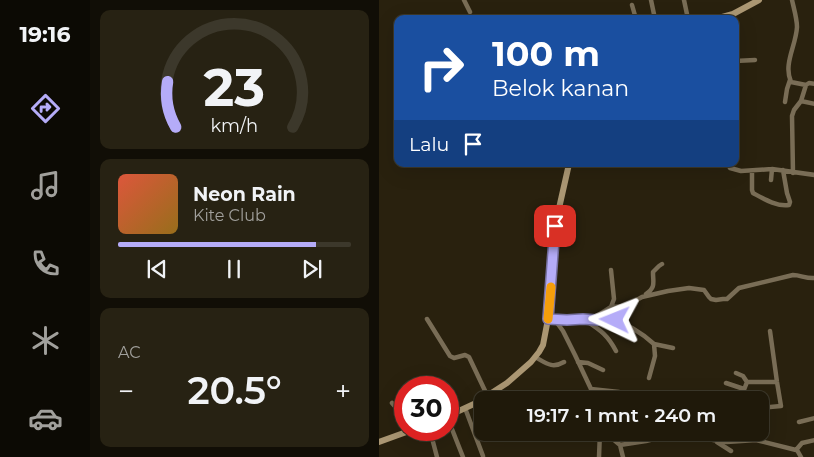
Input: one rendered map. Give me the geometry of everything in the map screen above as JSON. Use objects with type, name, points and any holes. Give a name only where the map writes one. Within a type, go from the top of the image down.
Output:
[{"type":"street","points":[[464,0],[470,12]]},
{"type":"street","points":[[651,0],[654,15]]},
{"type":"street","points":[[684,0],[687,15]]},
{"type":"street","points":[[730,15],[759,0]]},
{"type":"street","points":[[785,102],[790,80],[789,67],[797,27],[792,0]]},
{"type":"street","points":[[632,5],[635,15]]},
{"type":"street","points":[[739,61],[755,60]]},
{"type":"street","points":[[790,80],[793,83],[814,84]]},
{"type":"street","points":[[793,172],[793,116],[801,101],[806,85]]},
{"type":"street","points":[[801,101],[814,104]]},
{"type":"street","points":[[496,391],[535,357],[543,345],[548,319],[555,226],[568,167]]},
{"type":"street","points":[[730,167],[734,170],[772,169],[814,175]]},
{"type":"street","points":[[771,180],[772,169]]},
{"type":"street","points":[[752,171],[753,194],[786,206],[790,202],[783,170]]},
{"type":"street","points":[[611,306],[626,306],[643,297],[652,289],[653,272],[662,264]]},
{"type":"street","points":[[586,319],[600,314],[611,306],[614,299],[611,270]]},
{"type":"street","points":[[643,297],[689,288],[704,290],[709,297],[716,300],[727,299],[739,288],[755,284],[793,275],[807,279],[814,278]]},
{"type":"street","points":[[427,319],[450,356],[454,358],[465,355],[469,357],[484,391]]},
{"type":"street","points":[[548,319],[615,320],[642,334],[654,344],[673,348]]},
{"type":"street","points":[[586,319],[604,333],[615,351]]},
{"type":"street","points":[[555,320],[563,331],[591,390],[605,391]]},
{"type":"street","points":[[769,407],[781,406],[770,331]]},
{"type":"street","points":[[649,378],[655,356],[654,344]]},
{"type":"street","points":[[535,357],[552,365],[564,362]]},
{"type":"street","points":[[578,362],[588,363],[603,370]]},
{"type":"street","points":[[736,373],[743,376],[747,382]]},
{"type":"street","points":[[747,382],[777,382]]},
{"type":"street","points":[[726,383],[744,389],[747,382]]},
{"type":"street","points":[[459,412],[474,404]]},
{"type":"street","points":[[465,408],[483,456]]},
{"type":"street","points":[[799,422],[814,418]]},
{"type":"street","points":[[379,442],[394,437]]},
{"type":"street","points":[[797,450],[802,443],[814,440]]},
{"type":"street","points":[[433,441],[437,457]]},
{"type":"street","points":[[456,441],[463,457]]},
{"type":"street","points":[[599,457],[600,441]]},
{"type":"street","points":[[617,441],[620,445],[623,457]]},
{"type":"street","points":[[620,445],[646,441]]},
{"type":"street","points":[[715,441],[731,451]]},
{"type":"street","points":[[720,441],[741,441]]},
{"type":"street","points":[[759,441],[797,450],[801,457]]},
{"type":"slow traffic","points":[[548,319],[551,287]]},
{"type":"route","points":[[555,226],[548,319],[615,320]]}]
